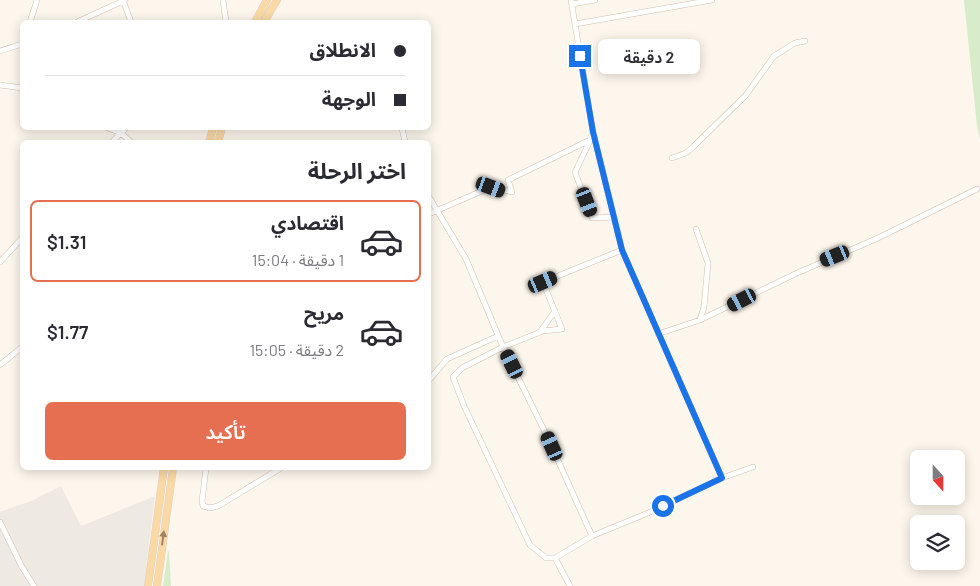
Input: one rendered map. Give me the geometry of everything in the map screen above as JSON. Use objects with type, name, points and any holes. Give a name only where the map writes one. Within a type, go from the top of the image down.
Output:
[{"type":"main road","points":[[256,20],[267,0]]},
{"type":"main road","points":[[265,20],[277,0]]},
{"type":"main road","points":[[148,586],[164,470]]},
{"type":"main road","points":[[157,586],[173,470]]},
{"type":"street","points":[[31,20],[37,0]]},
{"type":"street","points":[[81,20],[124,0],[130,20]]},
{"type":"street","points":[[223,0],[226,20]]},
{"type":"street","points":[[595,0],[572,2],[593,132],[622,250],[722,478]]},
{"type":"street","points":[[575,24],[712,0]]},
{"type":"street","points":[[672,158],[690,150],[746,95],[774,56],[795,43],[805,41]]},
{"type":"street","points":[[0,51],[20,45]]},
{"type":"street","points":[[0,85],[20,88]]},
{"type":"street","points":[[113,130],[121,133],[129,140]]},
{"type":"street","points":[[114,140],[124,130]]},
{"type":"street","points":[[593,132],[575,172],[592,218],[614,217]]},
{"type":"street","points":[[431,213],[491,187],[512,192],[508,180],[514,176],[590,140]]},
{"type":"street","points":[[658,334],[700,320],[795,274],[878,238],[977,189]]},
{"type":"street","points":[[431,201],[466,259],[503,347],[547,436],[592,536]]},
{"type":"street","points":[[696,230],[708,263],[708,278],[700,320]]},
{"type":"street","points":[[0,262],[20,240]]},
{"type":"street","points":[[622,250],[543,282],[562,328],[540,332],[503,347],[462,368],[453,377],[464,406],[530,545],[546,558],[555,558],[592,536],[753,466]]},
{"type":"street","points":[[540,332],[555,311]]},
{"type":"street","points":[[431,378],[448,359],[498,336]]},
{"type":"street","points":[[0,365],[20,350]]},
{"type":"street","points":[[206,470],[202,501],[203,506],[210,508],[218,506],[278,470]]},
{"type":"street","points":[[0,522],[22,567],[34,586]]},
{"type":"street","points":[[555,558],[570,586]]},
{"type":"shaded area","points":[[61,486],[81,526],[155,496],[144,586],[0,586],[0,512],[31,501]]},
{"type":"green space","points":[[964,0],[980,0],[980,139],[977,126]]},
{"type":"green space","points":[[168,551],[171,586],[163,586]]},
{"type":"route","points":[[580,56],[593,132],[622,250],[722,478],[663,506]]}]
